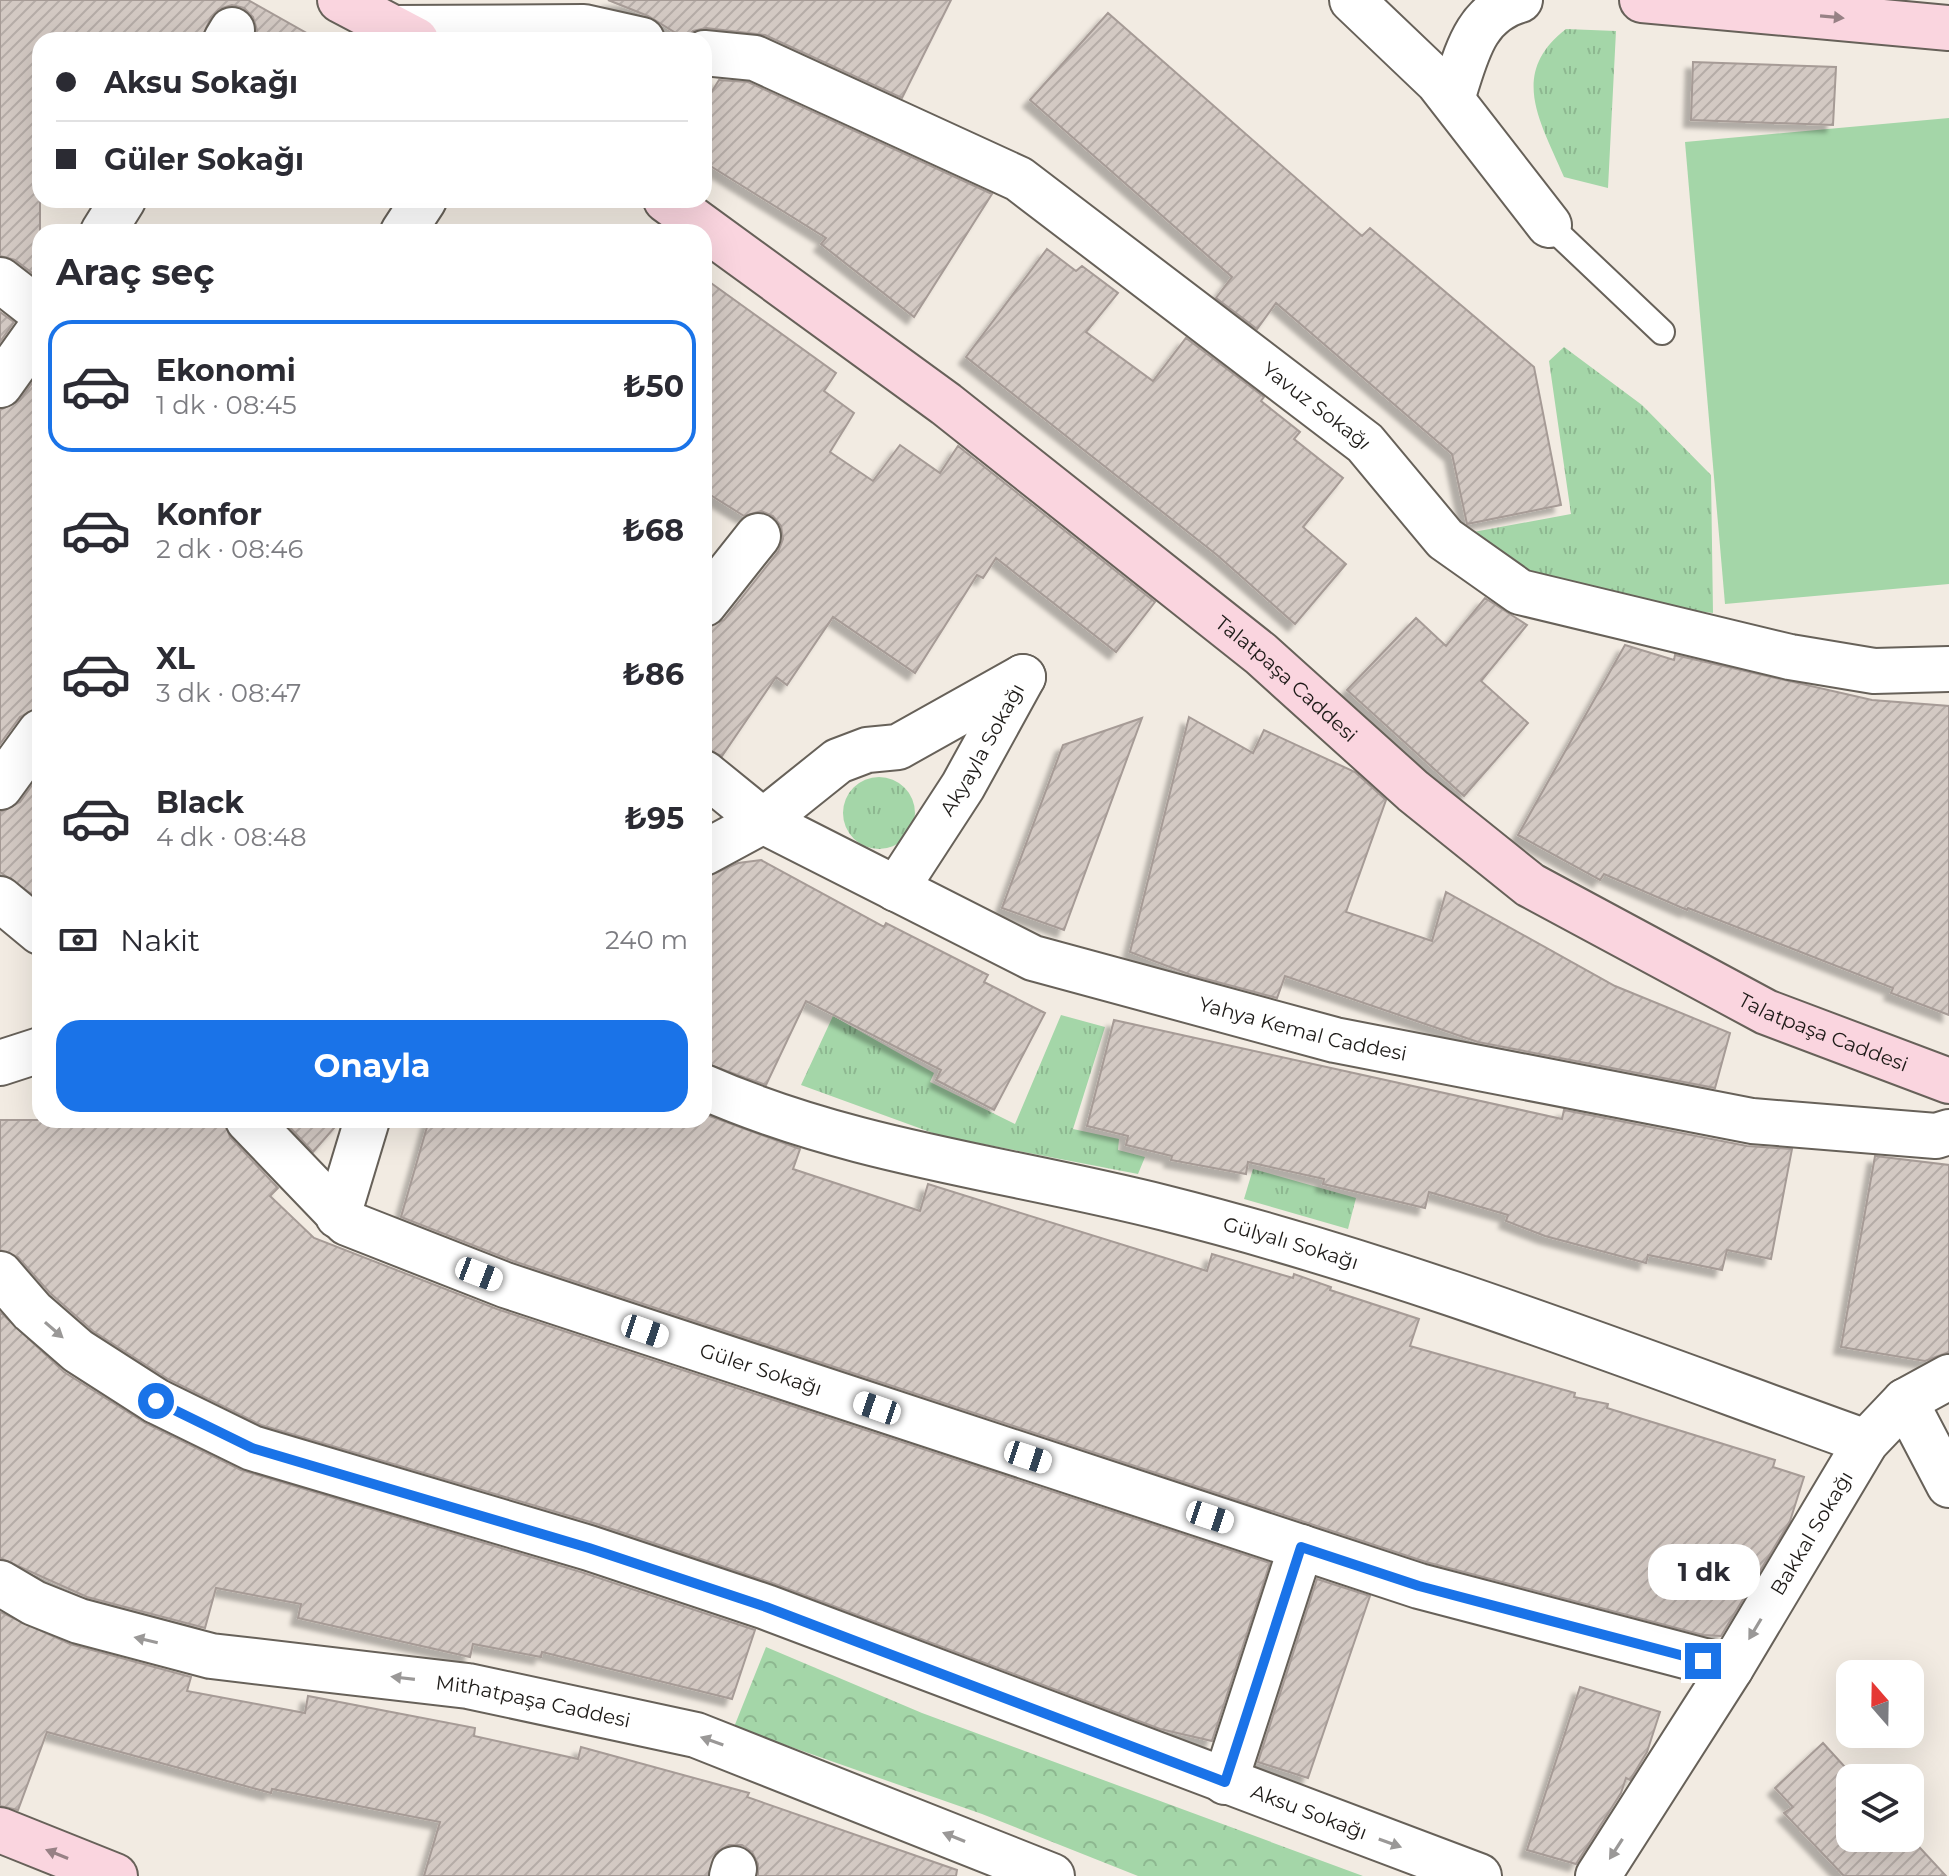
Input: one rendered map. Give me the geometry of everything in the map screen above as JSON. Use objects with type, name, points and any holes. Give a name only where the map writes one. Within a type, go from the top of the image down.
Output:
[{"type":"main road","points":[[340,0],[400,32]]},
{"type":"main road","points":[[1642,0],[1949,28]]},
{"type":"main road","name":"Talatpaşa Caddesi","points":[[677,208],[699,224]]},
{"type":"main road","name":"Talatpaşa Caddesi","points":[[712,234],[946,404],[1261,654],[1413,791],[1530,885],[1766,1012],[1949,1081]]},
{"type":"main road","points":[[0,1830],[115,1876]]},
{"type":"street","points":[[1352,0],[1438,82],[1549,225]]},
{"type":"street","points":[[1452,99],[1475,31],[1500,6],[1520,0]]},
{"type":"street","points":[[455,32],[584,27],[606,32]]},
{"type":"street","name":"Yavuz Sokağı","points":[[712,54],[755,58],[1019,179],[1365,443],[1445,539],[1520,592],[1790,657],[1874,671],[1949,669]]},
{"type":"street","points":[[0,280],[32,305]]},
{"type":"street","points":[[0,385],[32,340]]},
{"type":"street","points":[[712,594],[758,536]]},
{"type":"street","name":"Akyayla Sokağı","points":[[712,849],[763,821],[838,761],[867,750],[898,747],[1023,677],[963,786],[896,889]]},
{"type":"street","points":[[0,787],[32,743]]},
{"type":"street","name":"Yahya Kemal Caddesi","points":[[712,780],[763,821],[1033,958],[1335,1040],[1752,1121],[1936,1136],[1949,1132]]},
{"type":"street","points":[[0,899],[32,925]]},
{"type":"street","points":[[0,1063],[32,1053]]},
{"type":"street","name":"Gülyalı Sokağı","points":[[712,1091],[735,1101],[927,1159],[1163,1207],[1364,1264],[1866,1442]]},
{"type":"street","name":"Güler Sokağı","points":[[256,1128],[347,1223],[505,1285],[1419,1586],[1731,1668]]},
{"type":"street","points":[[338,1216],[365,1128]]},
{"type":"street","name":"Aksu Sokağı","points":[[0,1274],[32,1311],[78,1351],[156,1401],[252,1448],[589,1548],[766,1607],[1479,1876]]},
{"type":"street","name":"Bakkal Sokağı","points":[[1598,1876],[1731,1668],[1866,1442],[1905,1401],[1949,1377]]},
{"type":"street","points":[[1905,1401],[1949,1485]]},
{"type":"street","points":[[1225,1782],[1301,1547]]},
{"type":"street","name":"Mithatpaşa Caddesi","points":[[0,1583],[34,1603],[79,1621],[211,1656],[468,1686],[696,1735],[1026,1871]]},
{"type":"lane","points":[[1549,225],[1662,332]]},
{"type":"green space","points":[[1566,29],[1616,31],[1608,188],[1564,177],[1539,118],[1534,81],[1538,63],[1548,46]]},
{"type":"green space","points":[[1949,118],[1949,584],[1725,604],[1685,142]]},
{"type":"green space","points":[[1564,347],[1642,405],[1711,475],[1713,613],[1620,602],[1507,562],[1468,533],[1571,514],[1549,361]]},
{"type":"green space","points":[[879,777],[905,787],[915,813],[905,839],[879,849],[853,839],[843,813],[853,787]]},
{"type":"green space","points":[[1061,1015],[1105,1027],[1073,1129],[1119,1139],[1118,1150],[1145,1157],[1138,1174],[941,1136],[801,1085],[833,1016],[934,1073],[930,1082],[1015,1124]]},
{"type":"green space","points":[[1253,1169],[1356,1198],[1348,1229],[1244,1199]]},
{"type":"green space","points":[[766,1647],[922,1713],[1363,1876],[1138,1876],[982,1814],[734,1727]]},
{"type":"building","points":[[0,0],[248,0],[305,32],[256,32],[253,17],[244,8],[232,5],[219,9],[211,17],[204,32],[32,32],[32,208],[40,208],[40,224],[32,224],[32,273],[15,260],[0,256]]},
{"type":"building","points":[[608,0],[951,0],[902,98],[765,35],[706,28],[674,32],[648,16]]},
{"type":"building","points":[[1108,13],[1362,236],[1370,228],[1534,367],[1561,505],[1467,524],[1452,454],[1276,303],[1257,329],[1216,298],[1232,277],[1030,100]]},
{"type":"building","points":[[1693,62],[1836,67],[1833,125],[1691,120]]},
{"type":"building","points":[[719,80],[748,82],[992,194],[914,317],[821,244],[826,238],[712,167],[712,91]]},
{"type":"building","points":[[1047,249],[1076,271],[1082,266],[1118,293],[1086,332],[1153,381],[1186,338],[1264,397],[1261,401],[1300,432],[1294,439],[1343,478],[1303,527],[1346,564],[1295,624],[1217,555],[966,357]]},
{"type":"building","points":[[712,284],[836,373],[824,391],[854,413],[830,452],[873,481],[900,445],[940,473],[958,446],[1155,602],[1116,652],[996,558],[983,578],[977,575],[915,673],[833,617],[787,685],[776,677],[722,756],[712,752],[712,625],[724,620],[778,552],[783,539],[781,526],[773,516],[761,511],[744,516],[712,496]]},
{"type":"building","points":[[0,312],[14,322],[0,342]]},
{"type":"building","points":[[32,383],[32,711],[20,717],[0,744],[0,410],[20,400]]},
{"type":"building","points":[[1485,598],[1527,625],[1481,681],[1528,723],[1464,796],[1347,690],[1416,618],[1446,646]]},
{"type":"building","points":[[1625,645],[1674,660],[1675,655],[1872,700],[1949,706],[1949,1015],[1891,993],[1893,988],[1687,910],[1604,874],[1600,880],[1518,835]]},
{"type":"building","points":[[1189,717],[1253,753],[1264,730],[1355,772],[1386,800],[1346,912],[1432,941],[1446,892],[1615,986],[1730,1033],[1715,1088],[1478,1042],[1285,976],[1277,998],[1191,975],[1130,952]]},
{"type":"building","points":[[1142,718],[1064,930],[1002,908],[1063,745]]},
{"type":"building","points":[[32,785],[32,894],[0,872],[0,812],[20,802]]},
{"type":"building","points":[[761,860],[884,927],[886,923],[988,975],[984,982],[1045,1013],[994,1110],[936,1080],[941,1070],[806,1001],[766,1085],[712,1066],[712,874],[738,863]]},
{"type":"building","points":[[1114,1020],[1562,1119],[1564,1110],[1747,1146],[1792,1149],[1771,1259],[1727,1250],[1722,1270],[1648,1255],[1646,1263],[1545,1236],[1506,1221],[1508,1215],[1429,1192],[1425,1208],[1323,1184],[1324,1179],[1248,1162],[1246,1174],[1171,1160],[1172,1156],[1126,1145],[1128,1136],[1087,1126]]},
{"type":"building","points":[[712,1117],[800,1149],[793,1169],[920,1211],[928,1184],[1207,1271],[1212,1254],[1293,1278],[1294,1274],[1331,1287],[1330,1290],[1419,1319],[1410,1346],[1575,1393],[1574,1397],[1608,1404],[1607,1408],[1775,1460],[1773,1467],[1804,1477],[1790,1521],[1721,1636],[1703,1635],[1426,1562],[513,1261],[401,1217],[427,1128],[712,1128]]},
{"type":"building","points":[[0,1120],[32,1120],[32,1128],[227,1128],[230,1137],[278,1188],[270,1196],[314,1238],[497,1309],[1270,1563],[1212,1741],[1160,1729],[775,1584],[597,1524],[261,1425],[168,1379],[93,1331],[50,1293],[18,1257],[0,1250]]},
{"type":"building","points":[[290,1128],[334,1128],[313,1152]]},
{"type":"building","points":[[1875,1156],[1949,1165],[1949,1352],[1925,1361],[1841,1347]]},
{"type":"building","points":[[0,1312],[64,1372],[145,1423],[241,1470],[581,1572],[755,1630],[732,1699],[542,1652],[541,1657],[473,1644],[470,1657],[298,1618],[301,1604],[216,1588],[205,1628],[87,1597],[0,1558]]},
{"type":"building","points":[[1317,1579],[1370,1596],[1308,1778],[1258,1762]]},
{"type":"building","points":[[0,1612],[70,1644],[191,1677],[187,1691],[305,1713],[308,1696],[475,1728],[474,1736],[578,1759],[581,1747],[749,1793],[747,1797],[957,1870],[956,1876],[758,1876],[758,1864],[752,1852],[742,1845],[729,1845],[716,1852],[708,1876],[424,1876],[440,1822],[272,1789],[271,1793],[47,1732],[18,1810],[0,1806]]},
{"type":"building","points":[[1580,1687],[1660,1712],[1647,1752],[1630,1780],[1626,1778],[1621,1793],[1576,1864],[1527,1850]]},
{"type":"building","points":[[1823,1743],[1842,1764],[1836,1764],[1836,1852],[1924,1852],[1946,1876],[1844,1876],[1784,1813],[1793,1807],[1775,1788]]},
{"type":"route","points":[[156,1401],[252,1448],[589,1548],[766,1607],[1225,1782],[1301,1547],[1419,1586],[1703,1661]]}]
